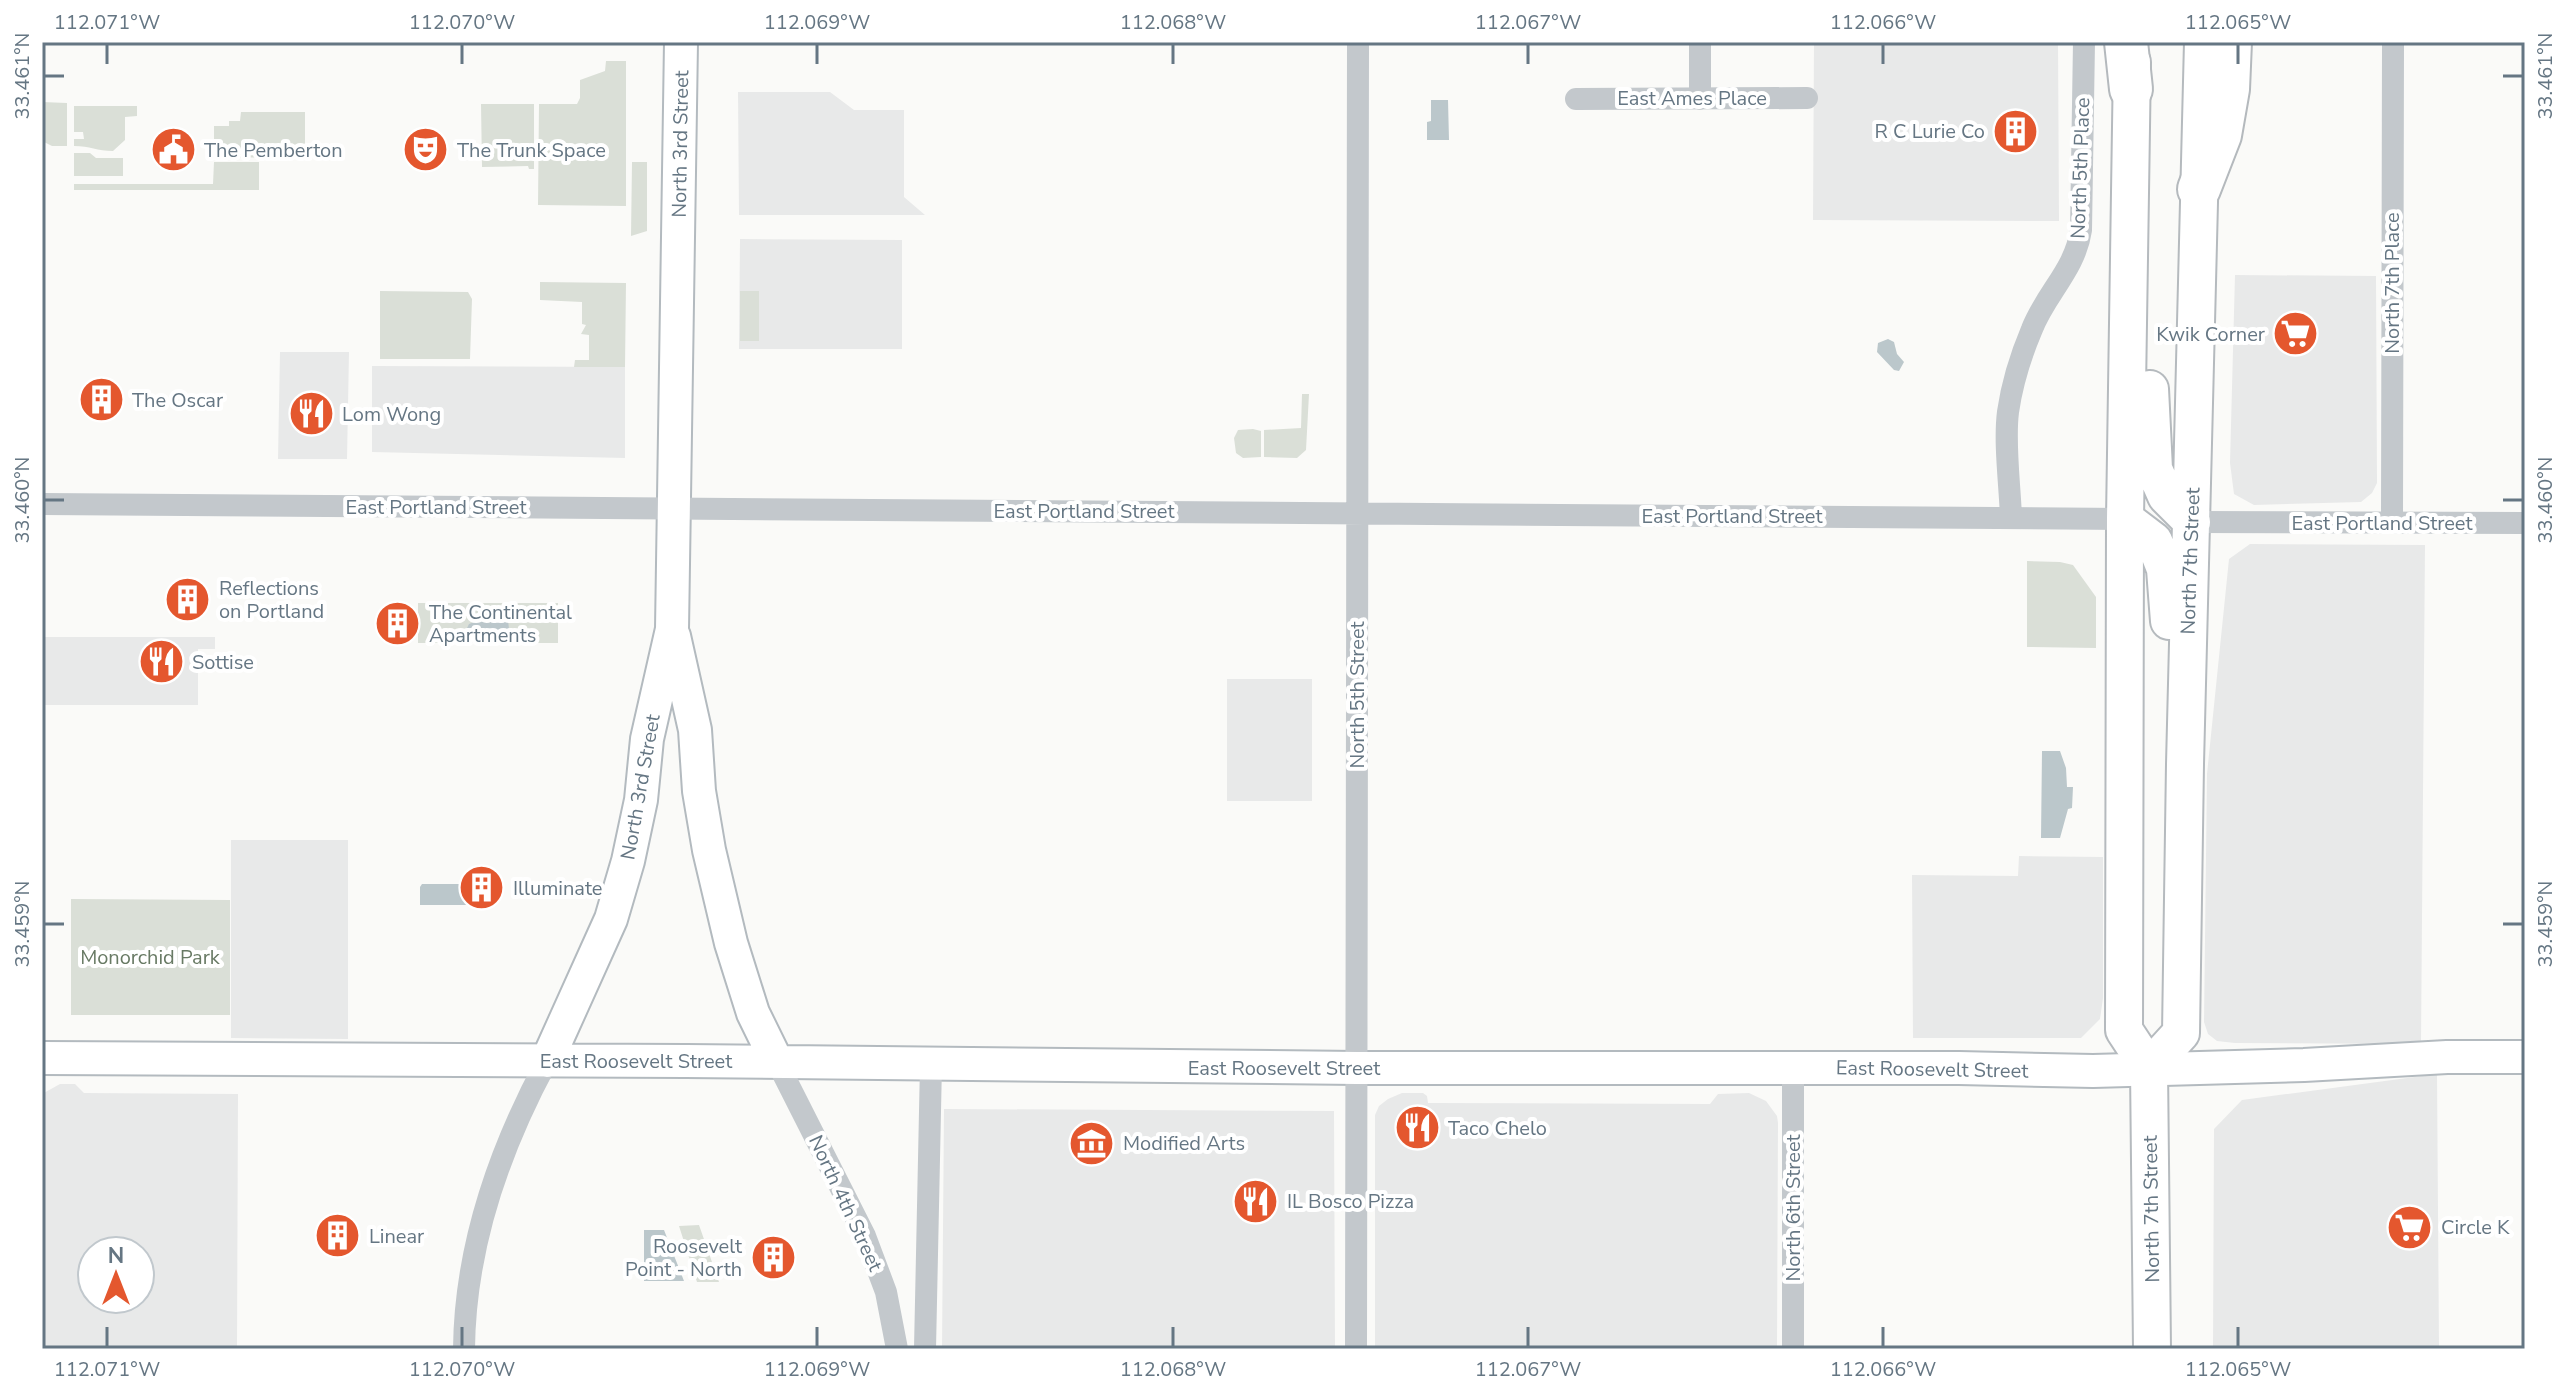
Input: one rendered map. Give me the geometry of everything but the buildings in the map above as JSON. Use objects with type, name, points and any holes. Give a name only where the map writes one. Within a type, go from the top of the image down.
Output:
[{"type":"highway","points":[[2126,42],[2131,89]]},
{"type":"highway","points":[[2199,189],[2220,135],[2228,89],[2230,42]]},
{"type":"main road","points":[[2133,42],[2125,519],[2124,1030],[2149,1068]]},
{"type":"main road","name":"North 7th Street","points":[[2152,1349],[2149,1068],[2181,1033],[2203,42]]},
{"type":"main road","points":[[2129,346],[2150,388],[2154,469],[2166,496],[2192,522]]},
{"type":"main road","points":[[2125,519],[2154,541],[2165,569],[2171,648],[2187,685]]},
{"type":"street","name":"North 3rd Street","points":[[464,1349],[473,1267],[486,1208],[520,1110],[547,1061],[611,919],[628,861],[641,800],[647,739],[672,629],[681,42]]},
{"type":"street","name":"North 5th Street","points":[[1356,1349],[1358,42]]},
{"type":"street","points":[[1700,42],[1700,99]]},
{"type":"street","name":"North 5th Place","points":[[2011,518],[2008,415],[2017,367],[2033,325],[2071,264],[2078,247],[2084,42]]},
{"type":"street","name":"North 7th Place","points":[[2392,523],[2393,42]]},
{"type":"street","name":"East Ames Place","points":[[1576,99],[1807,98]]},
{"type":"street","name":"East Portland Street","points":[[42,504],[2125,519]]},
{"type":"street","name":"East Portland Street","points":[[2192,522],[2525,523]]},
{"type":"street","name":"North 3rd Street","points":[[672,629],[695,730],[699,791],[709,850],[731,943],[753,1013],[777,1062]]},
{"type":"street","name":"East Roosevelt Street","points":[[42,1058],[2093,1071],[2447,1057],[2525,1057]]},
{"type":"street","name":"North 4th Street","points":[[777,1062],[865,1236],[886,1292],[897,1349]]},
{"type":"street","points":[[925,1349],[931,1064]]},
{"type":"street","name":"North 6th Street","points":[[1793,1067],[1793,1349]]},
{"type":"shaded area","points":[[1814,42],[2058,42],[2059,221],[1813,220]]},
{"type":"shaded area","points":[[738,92],[830,92],[854,110],[904,110],[904,197],[925,215],[739,215]]},
{"type":"shaded area","points":[[1431,100],[1448,100],[1449,140],[1427,140]]},
{"type":"shaded area","points":[[740,239],[902,240],[902,349],[739,349]]},
{"type":"shaded area","points":[[2235,275],[2376,276],[2377,483],[2372,493],[2361,502],[2254,505],[2234,494],[2230,463]]},
{"type":"shaded area","points":[[1888,339],[1894,342],[1897,354],[1904,362],[1899,371],[1894,370],[1877,352],[1878,343]]},
{"type":"shaded area","points":[[280,352],[349,352],[347,459],[278,459]]},
{"type":"shaded area","points":[[372,366],[625,367],[625,458],[372,452]]},
{"type":"shaded area","points":[[2250,544],[2425,545],[2421,1044],[2235,1043],[2217,1041],[2208,1034],[2204,1022],[2207,774],[2229,559]]},
{"type":"shaded area","points":[[503,615],[508,620],[509,629],[500,636],[474,635],[466,630],[469,624]]},
{"type":"shaded area","points":[[42,637],[215,637],[215,649],[198,649],[198,705],[42,705]]},
{"type":"shaded area","points":[[1227,679],[1312,679],[1312,801],[1227,801]]},
{"type":"shaded area","points":[[2042,751],[2060,751],[2066,768],[2067,787],[2073,787],[2072,808],[2068,809],[2060,838],[2041,838]]},
{"type":"shaded area","points":[[231,840],[348,840],[348,1039],[231,1038]]},
{"type":"shaded area","points":[[2019,856],[2103,857],[2103,998],[2100,1019],[2081,1038],[1913,1038],[1912,875],[2018,876]]},
{"type":"shaded area","points":[[422,884],[480,884],[480,905],[420,905]]},
{"type":"shaded area","points":[[2437,1074],[2439,1348],[2213,1348],[2214,1129],[2242,1100]]},
{"type":"shaded area","points":[[60,1084],[75,1084],[84,1093],[238,1094],[237,1349],[45,1349],[42,1094]]},
{"type":"shaded area","points":[[1402,1093],[1423,1093],[1428,1103],[1710,1104],[1718,1094],[1749,1093],[1766,1101],[1777,1116],[1778,1123],[1777,1349],[1375,1349],[1375,1115],[1379,1106]]},
{"type":"shaded area","points":[[944,1109],[1334,1111],[1335,1349],[942,1349]]},
{"type":"shaded area","points":[[644,1230],[664,1230],[684,1281],[644,1281]]},
{"type":"green space","points":[[606,61],[626,61],[626,206],[538,205],[539,104],[577,104],[580,80],[605,71]]},
{"type":"green space","points":[[42,102],[67,103],[67,146],[52,146],[42,141]]},
{"type":"green space","points":[[481,104],[534,104],[534,169],[528,166],[482,167]]},
{"type":"green space","points":[[74,106],[137,106],[137,116],[125,117],[125,140],[113,151],[74,146],[74,139],[84,139],[83,132],[74,132]]},
{"type":"green space","points":[[241,112],[305,112],[305,158],[214,157],[214,126],[229,126],[229,121],[240,121]]},
{"type":"green space","points":[[74,153],[90,153],[96,158],[123,158],[123,176],[74,176]]},
{"type":"green space","points":[[214,162],[259,162],[259,190],[74,190],[74,184],[213,184]]},
{"type":"green space","points":[[632,162],[647,162],[647,231],[631,236]]},
{"type":"green space","points":[[540,282],[626,283],[625,367],[574,367],[575,360],[589,360],[589,335],[581,334],[586,325],[582,324],[582,302],[540,300]]},
{"type":"green space","points":[[380,291],[468,292],[472,299],[470,359],[380,359]]},
{"type":"green space","points":[[740,291],[759,291],[759,341],[740,341]]},
{"type":"green space","points":[[1302,394],[1309,394],[1306,450],[1297,458],[1264,457],[1264,430],[1301,428]]},
{"type":"green space","points":[[1238,430],[1261,431],[1261,457],[1243,458],[1236,453],[1234,438]]},
{"type":"green space","points":[[2027,561],[2073,565],[2096,597],[2096,648],[2027,647]]},
{"type":"green space","points":[[418,603],[558,603],[558,643],[418,643]]},
{"type":"green space","name":"Monorchid Park","points":[[71,899],[230,900],[230,1015],[71,1015]]},
{"type":"green space","points":[[699,1225],[719,1282],[697,1282],[679,1226]]},
{"type":"place","name":"R C Lurie Co","points":[[2016,131]]},
{"type":"place","name":"The Pemberton","points":[[173,150]]},
{"type":"place","name":"The Trunk Space","points":[[426,150]]},
{"type":"place","name":"Kwik Corner","points":[[2296,334]]},
{"type":"place","name":"The Oscar","points":[[101,400]]},
{"type":"place","name":"Lom Wong","points":[[311,414]]},
{"type":"place","name":"Reflections on Portland","points":[[188,600]]},
{"type":"place","name":"The Continental Apartments","points":[[398,623]]},
{"type":"place","name":"Sottise","points":[[161,662]]},
{"type":"place","name":"Illuminate","points":[[482,888]]},
{"type":"place","name":"Taco Chelo","points":[[1417,1128]]},
{"type":"place","name":"Modified Arts","points":[[1092,1143]]},
{"type":"place","name":"IL Bosco Pizza","points":[[1256,1201]]},
{"type":"place","name":"Circle K","points":[[2410,1227]]},
{"type":"place","name":"Linear","points":[[338,1236]]},
{"type":"place","name":"Roosevelt Point - North","points":[[773,1258]]}]
